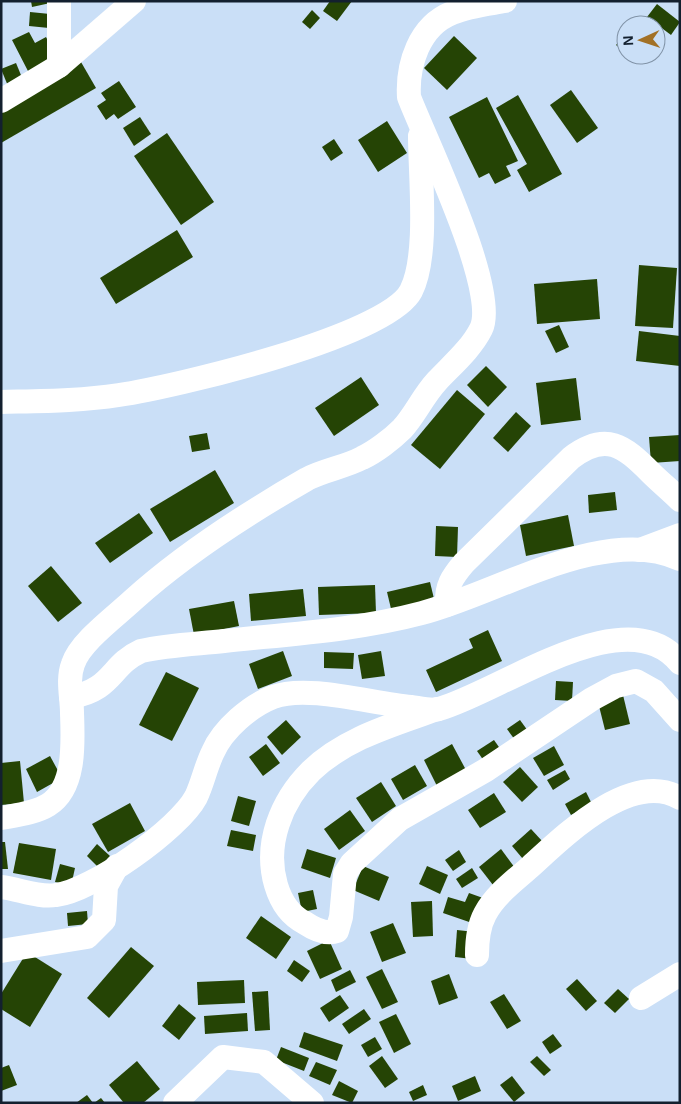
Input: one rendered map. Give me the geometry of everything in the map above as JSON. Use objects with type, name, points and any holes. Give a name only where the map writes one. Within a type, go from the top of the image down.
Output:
[{"type":"street","points":[[59,1],[59,66]]},
{"type":"street","points":[[1,101],[59,66],[134,1]]},
{"type":"street","points":[[1,818],[32,811],[49,804],[61,792],[68,779],[71,749],[70,680],[73,662],[101,629],[148,587],[241,519],[310,477],[363,458],[402,429],[429,390],[467,348],[482,328],[485,316],[479,279],[459,218],[409,97],[408,78],[411,61],[419,44],[432,28],[451,13],[505,1]]},
{"type":"street","points":[[1,402],[58,401],[118,395],[192,380],[254,365],[354,328],[390,312],[411,291],[417,272],[421,242],[420,124]]},
{"type":"street","points":[[447,605],[446,590],[451,578],[464,563],[571,458],[584,448],[599,444],[615,444],[630,452],[680,500]]},
{"type":"street","points":[[640,550],[680,534]]},
{"type":"street","points":[[71,697],[85,695],[99,689],[131,656],[141,651],[378,624],[447,605],[551,565],[611,551],[640,550],[671,555],[680,559]]},
{"type":"street","points":[[680,663],[666,650],[653,643],[639,639],[591,644],[437,709],[359,738],[326,758],[310,772],[282,811],[271,845],[272,871],[284,906],[302,922],[315,929],[332,933],[337,931],[340,922],[345,874],[352,863],[400,818],[486,770],[592,699],[616,686],[631,681],[642,682],[654,691],[680,720]]},
{"type":"street","points":[[1,887],[53,896],[71,893],[117,866],[176,823],[190,808],[212,752],[226,731],[256,706],[274,697],[313,693],[388,705],[437,709]]},
{"type":"street","points":[[477,955],[480,925],[493,901],[591,815],[620,800],[643,792],[668,791],[680,798]]},
{"type":"street","points":[[1,951],[87,937],[104,920],[106,886],[117,866]]},
{"type":"street","points":[[642,998],[680,974]]},
{"type":"street","points":[[175,1103],[223,1057],[264,1062],[312,1103]]},
{"type":"building","points":[[31,1],[55,1],[55,2],[32,7]]},
{"type":"building","points":[[330,1],[352,1],[337,21],[323,11]]},
{"type":"building","points":[[657,4],[680,22],[671,35],[666,31],[666,15],[649,15]]},
{"type":"building","points":[[312,10],[320,18],[310,29],[302,22]]},
{"type":"building","points":[[30,12],[50,14],[49,28],[29,26]]},
{"type":"building","points":[[29,32],[35,43],[46,37],[57,58],[29,73],[12,40]]},
{"type":"building","points":[[454,36],[477,58],[447,90],[424,68]]},
{"type":"building","points":[[81,62],[96,88],[1,143],[1,108]]},
{"type":"building","points":[[16,63],[23,80],[8,86],[1,69]]},
{"type":"building","points":[[119,81],[136,107],[118,119],[114,114],[106,120],[97,106],[106,100],[101,93]]},
{"type":"building","points":[[571,90],[598,128],[577,143],[550,105]]},
{"type":"building","points":[[518,95],[562,174],[529,192],[517,170],[527,164],[496,108]]},
{"type":"building","points":[[487,97],[518,161],[506,166],[511,176],[495,184],[489,173],[479,178],[449,117]]},
{"type":"building","points":[[140,117],[151,134],[134,146],[123,128]]},
{"type":"building","points":[[387,121],[407,153],[378,172],[358,140]]},
{"type":"building","points":[[167,133],[214,202],[181,225],[134,156]]},
{"type":"building","points":[[334,139],[343,153],[331,161],[322,147]]},
{"type":"building","points":[[177,230],[193,257],[116,304],[100,278]]},
{"type":"building","points":[[639,265],[677,268],[673,328],[635,326]]},
{"type":"building","points":[[597,279],[600,319],[537,324],[534,284]]},
{"type":"building","points":[[559,325],[569,347],[556,353],[545,331]]},
{"type":"building","points":[[639,331],[680,336],[680,366],[636,361]]},
{"type":"building","points":[[486,366],[507,387],[488,407],[467,385]]},
{"type":"building","points":[[361,377],[379,405],[334,436],[315,408]]},
{"type":"building","points":[[576,378],[581,420],[541,425],[536,383]]},
{"type":"building","points":[[457,390],[485,414],[440,469],[411,445]]},
{"type":"building","points":[[516,412],[531,426],[508,452],[493,438]]},
{"type":"building","points":[[207,433],[210,449],[192,452],[189,436]]},
{"type":"building","points":[[680,435],[680,461],[651,463],[649,437]]},
{"type":"building","points":[[215,470],[234,503],[170,542],[150,509]]},
{"type":"building","points":[[615,492],[617,510],[589,513],[588,495]]},
{"type":"building","points":[[139,513],[153,533],[110,563],[95,543]]},
{"type":"building","points":[[568,515],[574,546],[526,556],[520,525]]},
{"type":"building","points":[[436,526],[458,527],[457,557],[435,556]]},
{"type":"building","points":[[51,566],[82,603],[58,622],[28,586]]},
{"type":"building","points":[[430,582],[435,603],[392,613],[387,592]]},
{"type":"building","points":[[375,585],[376,613],[319,615],[318,587]]},
{"type":"building","points":[[303,589],[306,616],[251,621],[249,594]]},
{"type":"building","points":[[234,601],[239,626],[194,635],[189,609]]},
{"type":"building","points":[[488,630],[502,661],[436,692],[426,670],[473,648],[469,639]]},
{"type":"building","points":[[283,651],[292,676],[258,689],[249,664]]},
{"type":"building","points":[[381,651],[385,676],[362,679],[358,655]]},
{"type":"building","points":[[324,652],[354,653],[353,669],[324,668]]},
{"type":"building","points":[[166,672],[199,688],[172,741],[139,725]]},
{"type":"building","points":[[556,681],[573,682],[572,701],[555,700]]},
{"type":"building","points":[[623,695],[630,724],[605,730],[598,702]]},
{"type":"building","points":[[286,720],[301,737],[282,755],[267,737]]},
{"type":"building","points":[[520,720],[528,731],[515,740],[507,729]]},
{"type":"building","points":[[494,740],[501,750],[484,761],[477,751]]},
{"type":"building","points":[[266,744],[280,763],[263,776],[249,757]]},
{"type":"building","points":[[452,744],[466,770],[437,786],[424,760]]},
{"type":"building","points":[[554,746],[564,765],[544,776],[533,758]]},
{"type":"building","points":[[50,756],[62,778],[37,792],[26,769]]},
{"type":"building","points":[[20,761],[24,803],[1,805],[1,763]]},
{"type":"building","points":[[415,765],[427,786],[403,800],[391,779]]},
{"type":"building","points":[[520,767],[538,787],[522,802],[503,782]]},
{"type":"building","points":[[565,770],[570,779],[553,790],[547,780]]},
{"type":"building","points":[[381,782],[396,806],[372,822],[356,798]]},
{"type":"building","points":[[586,792],[592,804],[571,815],[565,804]]},
{"type":"building","points":[[494,793],[506,812],[480,828],[468,810]]},
{"type":"building","points":[[238,796],[256,801],[249,826],[231,821]]},
{"type":"building","points":[[130,803],[145,831],[108,852],[92,824]]},
{"type":"building","points":[[350,810],[365,831],[339,850],[324,829]]},
{"type":"building","points":[[531,829],[543,842],[523,859],[512,846]]},
{"type":"building","points":[[231,830],[256,835],[253,851],[227,846]]},
{"type":"building","points":[[1,842],[5,842],[8,869],[1,869]]},
{"type":"building","points":[[19,843],[56,849],[51,880],[13,873]]},
{"type":"building","points":[[97,844],[110,856],[99,868],[87,856]]},
{"type":"building","points":[[307,849],[336,858],[330,878],[301,868]]},
{"type":"building","points":[[501,849],[515,868],[493,885],[479,867]]},
{"type":"building","points":[[459,850],[466,862],[453,871],[445,860]]},
{"type":"building","points":[[60,864],[75,868],[71,886],[55,882]]},
{"type":"building","points":[[363,866],[389,877],[379,901],[353,890]]},
{"type":"building","points":[[427,866],[448,875],[440,894],[419,884]]},
{"type":"building","points":[[472,868],[478,878],[462,888],[456,879]]},
{"type":"building","points":[[313,890],[317,909],[302,912],[298,893]]},
{"type":"building","points":[[469,893],[483,898],[475,924],[443,913],[448,897],[465,902]]},
{"type":"building","points":[[432,901],[433,936],[413,937],[411,902]]},
{"type":"building","points":[[87,911],[88,924],[68,926],[67,913]]},
{"type":"building","points":[[261,916],[291,937],[276,959],[246,938]]},
{"type":"building","points":[[393,923],[406,953],[382,962],[370,932]]},
{"type":"building","points":[[457,930],[475,932],[472,959],[455,957]]},
{"type":"building","points":[[329,940],[342,969],[320,979],[307,951]]},
{"type":"building","points":[[131,947],[154,966],[109,1018],[87,998]]},
{"type":"building","points":[[27,952],[62,974],[30,1027],[1,1009],[1,994]]},
{"type":"building","points":[[294,960],[310,971],[302,982],[287,971]]},
{"type":"building","points":[[382,969],[398,1002],[382,1009],[366,977]]},
{"type":"building","points":[[350,970],[356,982],[336,992],[331,980]]},
{"type":"building","points":[[449,974],[458,998],[439,1005],[431,981]]},
{"type":"building","points":[[577,979],[597,1001],[586,1011],[566,989]]},
{"type":"building","points":[[244,980],[245,1003],[198,1005],[197,982]]},
{"type":"building","points":[[618,989],[629,999],[615,1013],[604,1003]]},
{"type":"building","points":[[268,991],[270,1030],[255,1031],[252,992]]},
{"type":"building","points":[[504,994],[521,1021],[507,1029],[490,1002]]},
{"type":"building","points":[[340,995],[349,1008],[329,1022],[320,1008]]},
{"type":"building","points":[[179,1004],[196,1018],[179,1040],[162,1026]]},
{"type":"building","points":[[364,1009],[371,1019],[349,1034],[342,1024]]},
{"type":"building","points":[[247,1013],[248,1031],[205,1034],[204,1016]]},
{"type":"building","points":[[396,1014],[411,1044],[394,1053],[379,1022]]},
{"type":"building","points":[[304,1032],[343,1045],[337,1061],[299,1047]]},
{"type":"building","points":[[553,1034],[562,1046],[550,1054],[542,1042]]},
{"type":"building","points":[[375,1037],[382,1049],[368,1057],[361,1045]]},
{"type":"building","points":[[281,1047],[309,1058],[304,1071],[276,1060]]},
{"type":"building","points":[[382,1056],[398,1079],[385,1088],[369,1066]]},
{"type":"building","points":[[537,1056],[551,1070],[544,1076],[530,1062]]},
{"type":"building","points":[[137,1061],[160,1089],[143,1103],[124,1103],[109,1085]]},
{"type":"building","points":[[316,1062],[337,1070],[330,1085],[309,1076]]},
{"type":"building","points":[[9,1065],[17,1085],[1,1091],[1,1068]]},
{"type":"building","points":[[475,1076],[481,1091],[458,1101],[452,1086]]},
{"type":"building","points":[[512,1076],[525,1093],[514,1102],[500,1085]]},
{"type":"building","points":[[339,1081],[358,1091],[352,1103],[332,1095]]},
{"type":"building","points":[[423,1085],[427,1095],[413,1101],[409,1092]]},
{"type":"building","points":[[87,1095],[93,1103],[76,1103]]},
{"type":"building","points":[[101,1098],[105,1103],[94,1103]]}]
